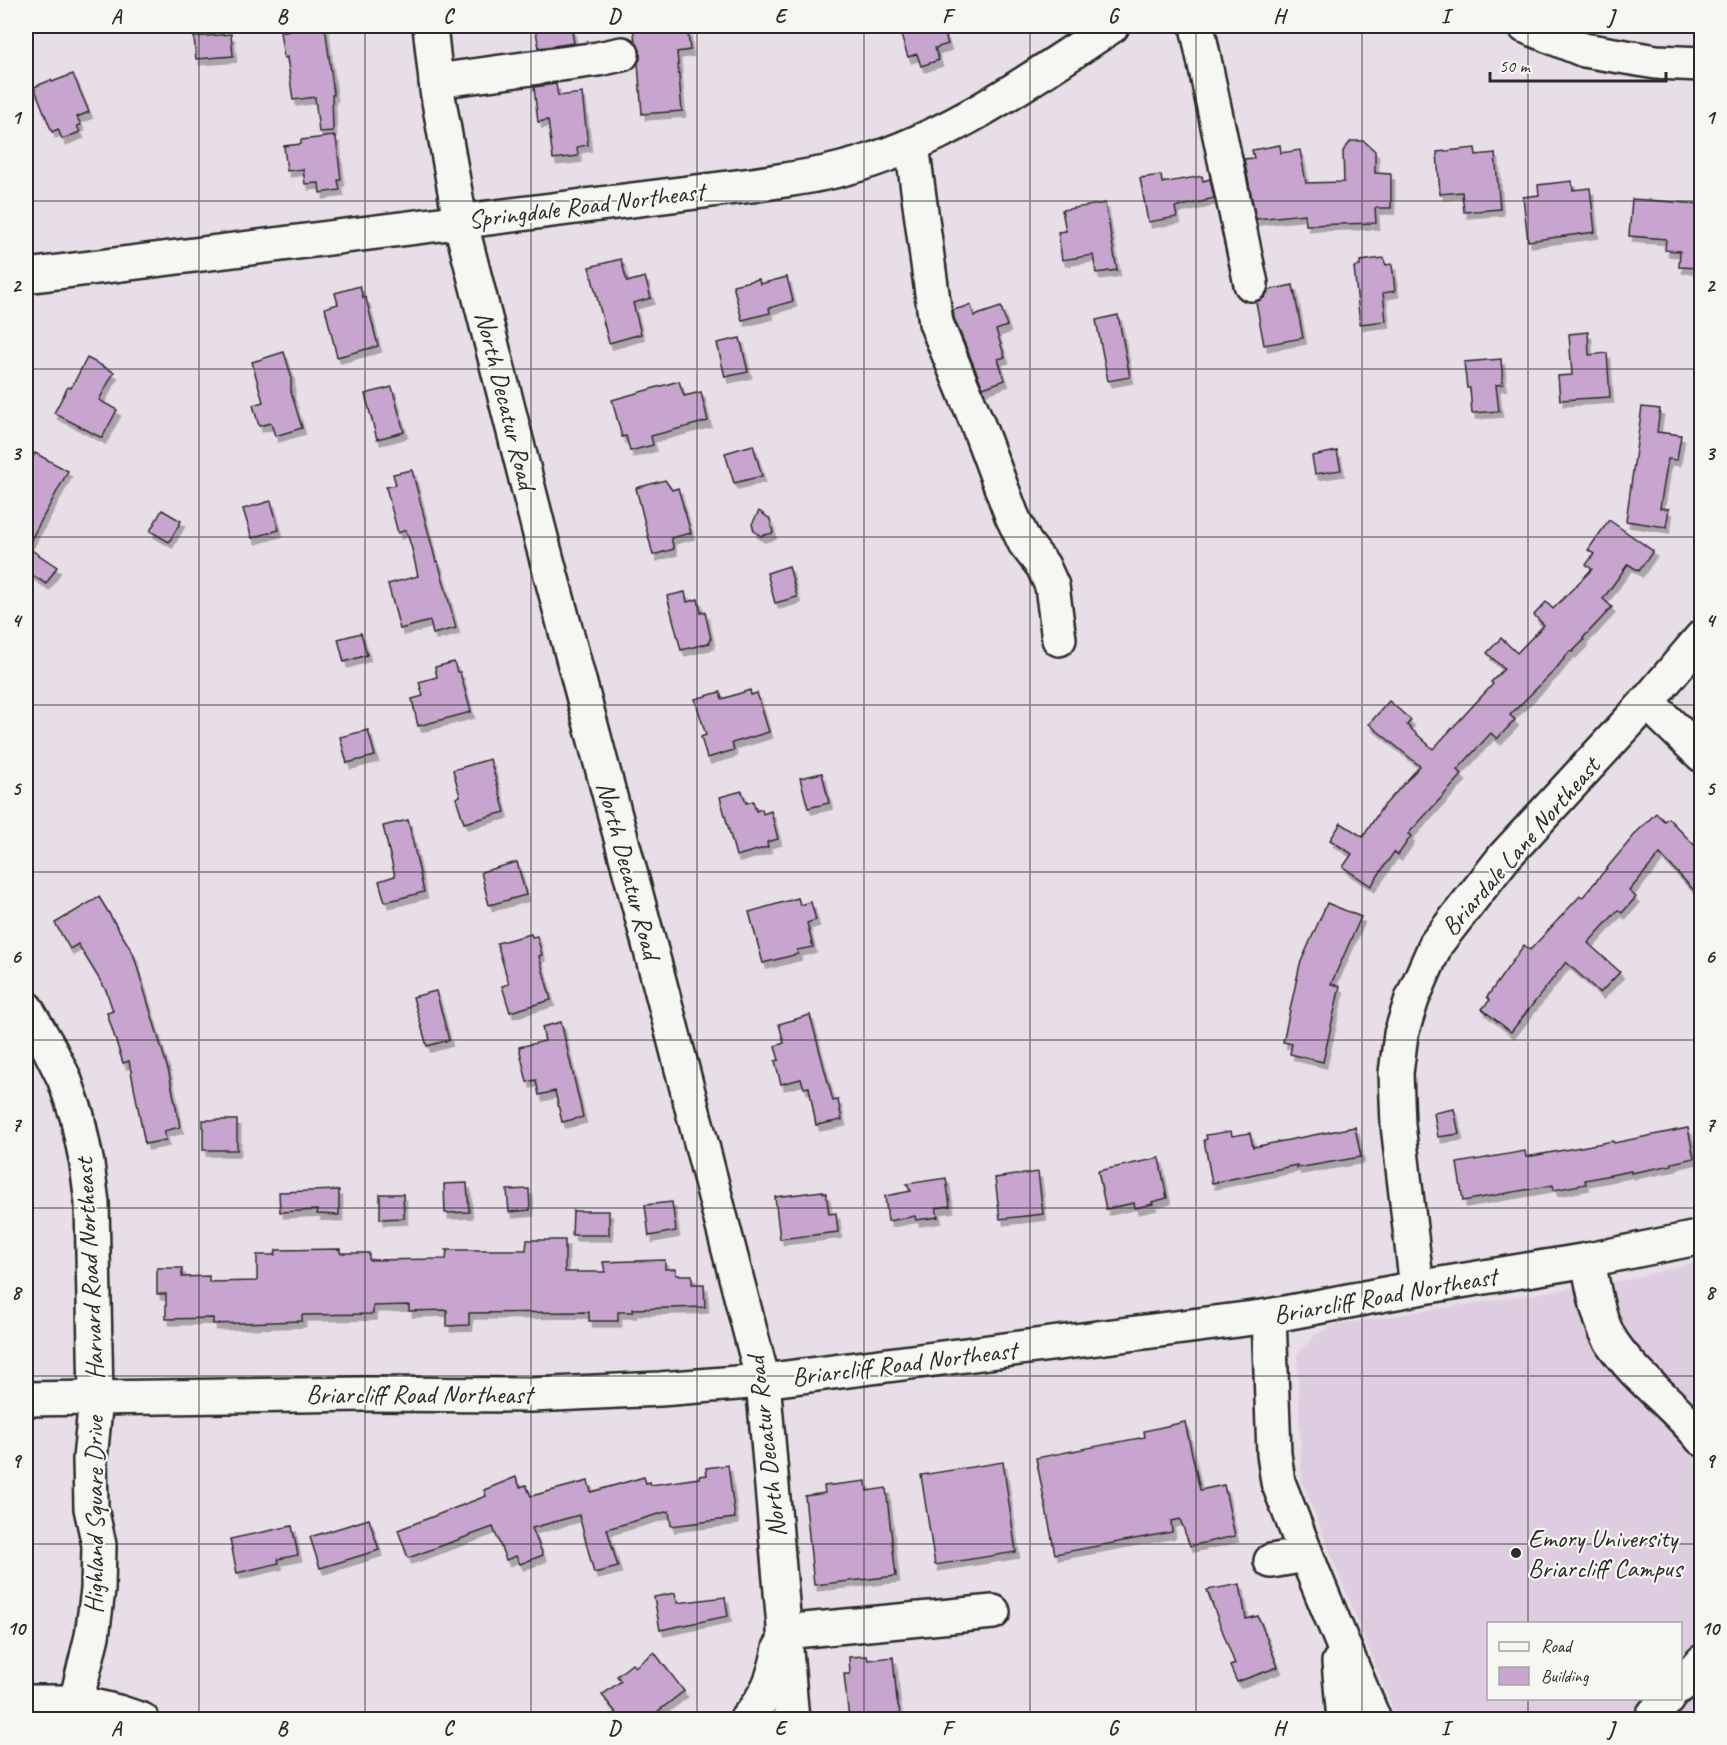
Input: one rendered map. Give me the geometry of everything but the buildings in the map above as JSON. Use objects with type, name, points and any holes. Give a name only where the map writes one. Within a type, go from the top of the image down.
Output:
[{"type":"street","name":"North Decatur Road","points":[[429,26],[460,220],[540,534],[763,1382],[792,1719]]},
{"type":"street","name":"Springdale Road Northeast","points":[[26,276],[752,185],[843,169],[912,146],[959,123],[1009,94],[1112,26]]},
{"type":"street","points":[[1197,26],[1251,284]]},
{"type":"street","points":[[1525,26],[1584,50],[1656,62],[1701,64]]},
{"type":"street","points":[[436,81],[587,61],[622,54]]},
{"type":"street","points":[[912,146],[936,323],[1012,516],[1025,543],[1043,566],[1052,586],[1059,639]]},
{"type":"street","name":"Briardale Lane Northeast","points":[[1417,1288],[1398,1125],[1397,1083],[1401,1034],[1412,999],[1436,944],[1505,856],[1647,702],[1701,637]]},
{"type":"street","points":[[1647,702],[1701,755]]},
{"type":"street","name":"Harvard Road Northeast","points":[[26,1008],[64,1078],[77,1116],[87,1164],[92,1203],[96,1398]]},
{"type":"street","name":"Briarcliff Road Northeast","points":[[26,1399],[364,1394],[532,1395],[763,1382],[1269,1316],[1417,1288],[1588,1260],[1701,1237]]},
{"type":"street","points":[[1588,1260],[1598,1310],[1612,1343],[1634,1369],[1687,1420],[1701,1439]]},
{"type":"street","points":[[1269,1316],[1274,1454],[1278,1482],[1374,1719]]},
{"type":"street","name":"Highland Square Drive","points":[[76,1702],[92,1636],[98,1590],[99,1545],[91,1508],[90,1459],[96,1398]]},
{"type":"street","points":[[1271,1561],[1306,1555]]},
{"type":"street","points":[[746,1719],[761,1701],[771,1683],[784,1632],[993,1612]]},
{"type":"street","points":[[1335,1627],[1344,1719]]},
{"type":"street","points":[[1682,1684],[1701,1662]]},
{"type":"street","points":[[1651,1719],[1666,1700]]},
{"type":"street","points":[[26,1702],[76,1702],[142,1719]]},
{"type":"shaded area","name":"Emory University Briarcliff Campus","points":[[1701,1261],[1701,1719],[1397,1719],[1302,1482],[1297,1354],[1314,1336],[1333,1325],[1625,1280]]},
{"type":"place","name":"Emory University Briarcliff Campus","points":[[1516,1553]]}]
